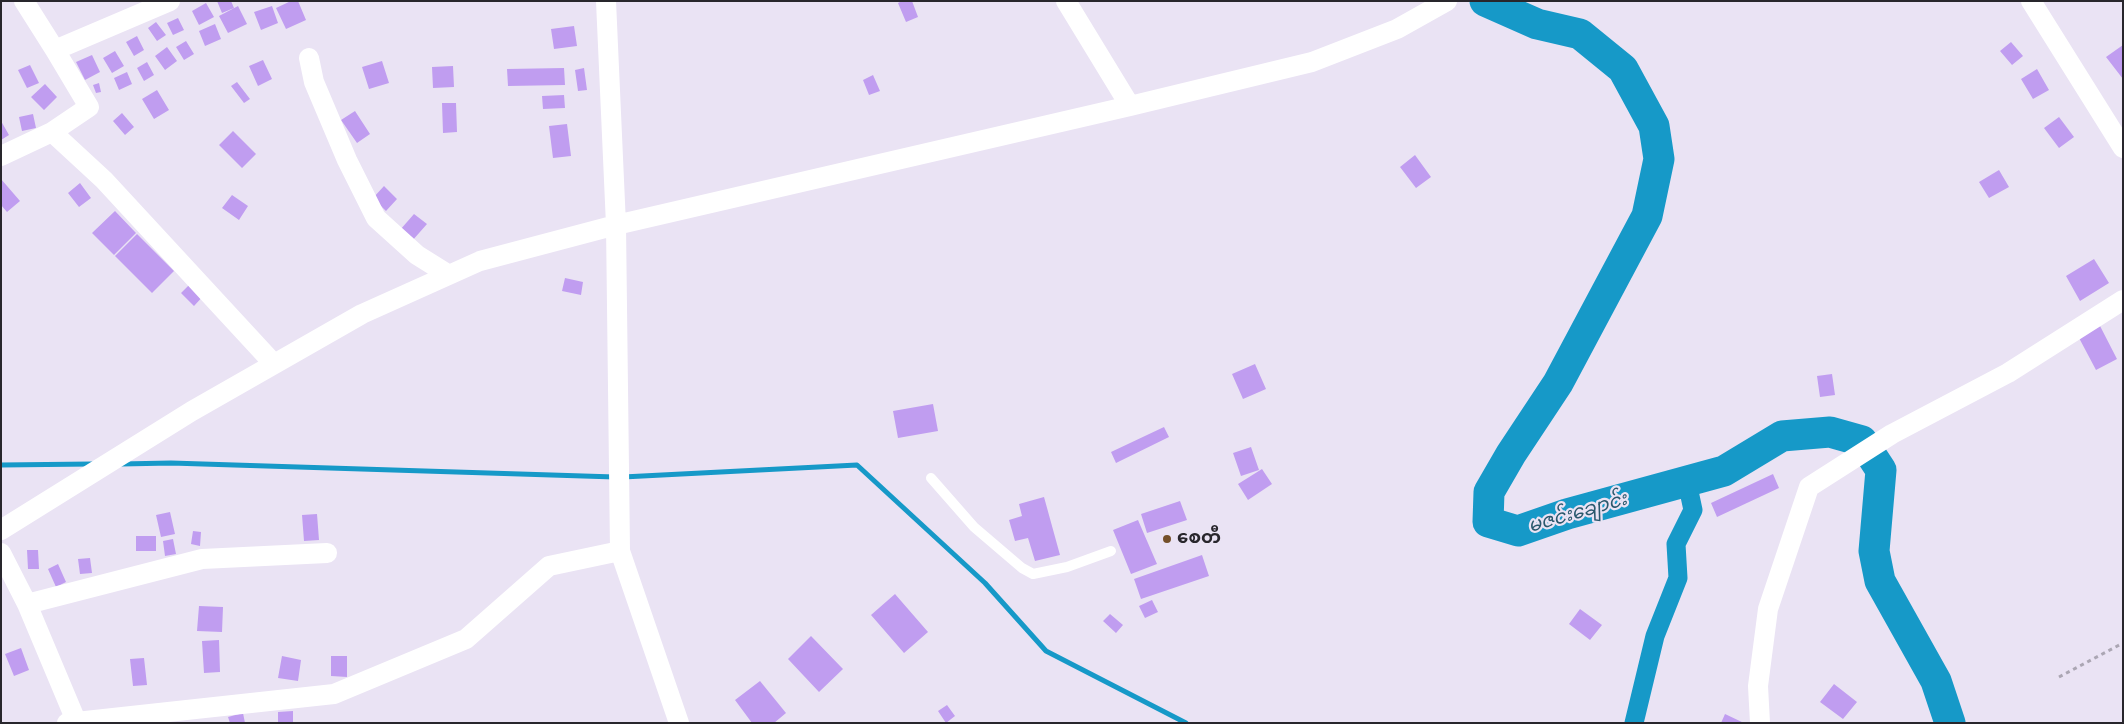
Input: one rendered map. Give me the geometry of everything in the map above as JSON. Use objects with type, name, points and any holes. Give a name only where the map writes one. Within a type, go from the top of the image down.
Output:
[{"type":"street","points":[[1,156],[52,132],[90,107],[24,1]]},
{"type":"street","points":[[55,50],[170,1]]},
{"type":"street","points":[[606,1],[616,225],[620,551],[680,723]]},
{"type":"street","points":[[1066,1],[1130,106]]},
{"type":"street","points":[[1,530],[136,446],[362,314],[480,261],[616,225],[1312,62],[1397,29],[1447,1]]},
{"type":"street","points":[[2031,1],[2123,148]]},
{"type":"street","points":[[309,58],[314,82],[347,160],[376,218],[417,255],[449,275]]},
{"type":"street","points":[[52,132],[104,180],[274,364]]},
{"type":"street","points":[[1760,723],[1758,686],[1768,609],[1810,486],[1892,434],[2008,373],[2123,300]]},
{"type":"street","points":[[1,553],[27,604],[73,722],[334,694],[466,639],[549,566],[620,551]]},
{"type":"street","points":[[27,604],[202,559],[327,553]]},
{"type":"lane","points":[[931,478],[974,527],[1022,568],[1032,574],[1067,567],[1111,551]]},
{"type":"path","points":[[2059,677],[2123,643]]},
{"type":"building","points":[[217,1],[231,1],[234,8],[222,13]]},
{"type":"building","points":[[291,1],[298,1],[306,20],[286,29],[276,8]]},
{"type":"building","points":[[912,1],[918,17],[906,22],[898,3]]},
{"type":"building","points":[[206,3],[214,17],[199,25],[192,11]]},
{"type":"building","points":[[238,6],[247,24],[228,33],[219,16]]},
{"type":"building","points":[[272,6],[278,23],[261,30],[254,12]]},
{"type":"building","points":[[178,18],[184,30],[173,35],[167,23]]},
{"type":"building","points":[[156,22],[166,35],[157,41],[148,28]]},
{"type":"building","points":[[215,24],[221,39],[205,46],[199,31]]},
{"type":"building","points":[[574,26],[577,46],[554,49],[551,29]]},
{"type":"building","points":[[137,36],[144,50],[134,56],[126,42]]},
{"type":"building","points":[[186,41],[194,54],[184,60],[176,47]]},
{"type":"building","points":[[2011,42],[2023,56],[2012,65],[2000,51]]},
{"type":"building","points":[[2123,45],[2123,79],[2106,57]]},
{"type":"building","points":[[167,47],[177,61],[165,70],[155,56]]},
{"type":"building","points":[[115,51],[124,66],[112,73],[103,58]]},
{"type":"building","points":[[92,55],[100,72],[85,80],[76,62]]},
{"type":"building","points":[[263,60],[272,79],[258,86],[249,66]]},
{"type":"building","points":[[382,61],[389,83],[369,89],[362,67]]},
{"type":"building","points":[[147,62],[154,75],[144,81],[137,68]]},
{"type":"building","points":[[30,65],[39,83],[27,88],[18,70]]},
{"type":"building","points":[[453,66],[454,87],[433,88],[432,67]]},
{"type":"building","points":[[564,68],[565,85],[508,86],[507,69]]},
{"type":"building","points":[[584,68],[587,90],[578,91],[575,70]]},
{"type":"building","points":[[2037,69],[2049,90],[2033,99],[2021,79]]},
{"type":"building","points":[[127,72],[132,84],[119,90],[114,78]]},
{"type":"building","points":[[873,75],[880,91],[869,95],[863,80]]},
{"type":"building","points":[[237,82],[250,99],[244,103],[231,86]]},
{"type":"building","points":[[99,83],[101,92],[96,93],[93,85]]},
{"type":"building","points":[[45,84],[57,97],[44,110],[31,97]]},
{"type":"building","points":[[157,90],[169,110],[154,119],[142,99]]},
{"type":"building","points":[[564,95],[565,108],[543,109],[542,96]]},
{"type":"building","points":[[442,103],[456,103],[457,132],[443,133]]},
{"type":"building","points":[[355,111],[370,134],[357,143],[341,120]]},
{"type":"building","points":[[122,113],[134,127],[125,135],[113,121]]},
{"type":"building","points":[[33,114],[36,128],[22,131],[19,117]]},
{"type":"building","points":[[2059,117],[2074,137],[2059,148],[2044,128]]},
{"type":"building","points":[[1,121],[9,135],[1,140]]},
{"type":"building","points":[[567,124],[571,156],[553,158],[549,126]]},
{"type":"building","points":[[233,131],[256,154],[242,168],[219,145]]},
{"type":"building","points":[[1415,155],[1431,177],[1416,188],[1400,167]]},
{"type":"building","points":[[1999,170],[2009,187],[1989,198],[1979,182]]},
{"type":"building","points":[[1,179],[20,201],[7,212],[1,205]]},
{"type":"building","points":[[80,183],[91,198],[79,207],[68,193]]},
{"type":"building","points":[[384,186],[397,199],[386,211],[373,198]]},
{"type":"building","points":[[232,195],[248,206],[239,220],[222,208]]},
{"type":"building","points":[[115,211],[136,233],[114,255],[92,233]]},
{"type":"building","points":[[414,214],[427,224],[412,241],[400,230]]},
{"type":"building","points":[[137,234],[174,271],[152,293],[115,256]]},
{"type":"building","points":[[2094,259],[2109,283],[2080,301],[2066,276]]},
{"type":"building","points":[[565,278],[583,282],[581,295],[562,291]]},
{"type":"building","points":[[193,281],[206,293],[194,306],[181,293]]},
{"type":"building","points":[[2099,324],[2117,359],[2096,370],[2078,336]]},
{"type":"building","points":[[1255,364],[1266,389],[1243,399],[1232,374]]},
{"type":"building","points":[[1832,374],[1835,395],[1820,397],[1817,376]]},
{"type":"building","points":[[933,404],[938,431],[898,438],[893,411]]},
{"type":"building","points":[[1164,427],[1169,437],[1116,463],[1111,452]]},
{"type":"building","points":[[1251,447],[1259,470],[1241,476],[1233,453]]},
{"type":"building","points":[[1262,469],[1272,484],[1248,500],[1238,484]]},
{"type":"building","points":[[1773,474],[1779,488],[1717,517],[1711,503]]},
{"type":"building","points":[[1044,497],[1060,555],[1035,561],[1028,538],[1015,541],[1009,520],[1022,516],[1019,504]]},
{"type":"building","points":[[1180,501],[1187,520],[1147,533],[1141,514]]},
{"type":"building","points":[[170,512],[175,534],[161,537],[156,515]]},
{"type":"building","points":[[317,514],[319,540],[304,541],[302,515]]},
{"type":"building","points":[[1138,520],[1157,564],[1131,574],[1113,530]]},
{"type":"building","points":[[193,531],[201,532],[200,546],[191,544]]},
{"type":"building","points":[[136,536],[156,536],[156,551],[136,551]]},
{"type":"building","points":[[173,539],[176,554],[165,556],[163,541]]},
{"type":"building","points":[[27,550],[38,550],[39,569],[28,569]]},
{"type":"building","points":[[1202,555],[1209,576],[1141,599],[1134,579]]},
{"type":"building","points":[[90,558],[92,573],[80,574],[78,559]]},
{"type":"building","points":[[58,564],[66,582],[56,587],[48,569]]},
{"type":"building","points":[[895,594],[928,632],[904,653],[871,615]]},
{"type":"building","points":[[1152,600],[1158,612],[1145,618],[1139,606]]},
{"type":"building","points":[[199,606],[223,607],[222,632],[197,631]]},
{"type":"building","points":[[1580,609],[1602,625],[1590,640],[1569,624]]},
{"type":"building","points":[[1110,614],[1123,625],[1116,633],[1103,621]]},
{"type":"building","points":[[811,636],[843,669],[819,692],[788,659]]},
{"type":"building","points":[[219,640],[220,672],[204,673],[202,641]]},
{"type":"building","points":[[21,648],[29,670],[14,676],[5,654]]},
{"type":"building","points":[[282,656],[301,660],[298,681],[278,678]]},
{"type":"building","points":[[331,656],[347,656],[347,677],[331,676]]},
{"type":"building","points":[[144,658],[147,685],[133,686],[130,659]]},
{"type":"building","points":[[760,681],[786,713],[774,723],[752,723],[735,700]]},
{"type":"building","points":[[1834,684],[1857,702],[1843,719],[1820,702]]},
{"type":"building","points":[[947,705],[955,716],[946,723],[938,711]]},
{"type":"building","points":[[293,711],[293,723],[278,723],[278,712]]},
{"type":"building","points":[[243,713],[245,723],[230,723],[228,717]]},
{"type":"building","points":[[1725,714],[1744,723],[1721,723]]},
{"type":"waterway","name":"မဇင်းချောင်း","points":[[1485,1],[1537,24],[1580,34],[1623,69],[1654,126],[1659,159],[1647,216],[1558,383],[1511,454],[1489,492],[1488,522],[1518,531],[1567,514],[1724,471],[1782,436],[1830,432],[1862,441],[1881,470],[1874,551],[1880,581],[1936,681],[1950,723]]},
{"type":"waterway","points":[[121,464],[171,463],[615,477]]},
{"type":"waterway","points":[[1,465],[92,464]]},
{"type":"waterway","points":[[623,477],[857,465],[985,583],[1046,651],[1186,723]]},
{"type":"waterway","points":[[1634,723],[1655,636],[1678,578],[1676,544],[1693,510],[1687,482]]},
{"type":"place","name":"စေတီ","points":[[1167,539]]}]
